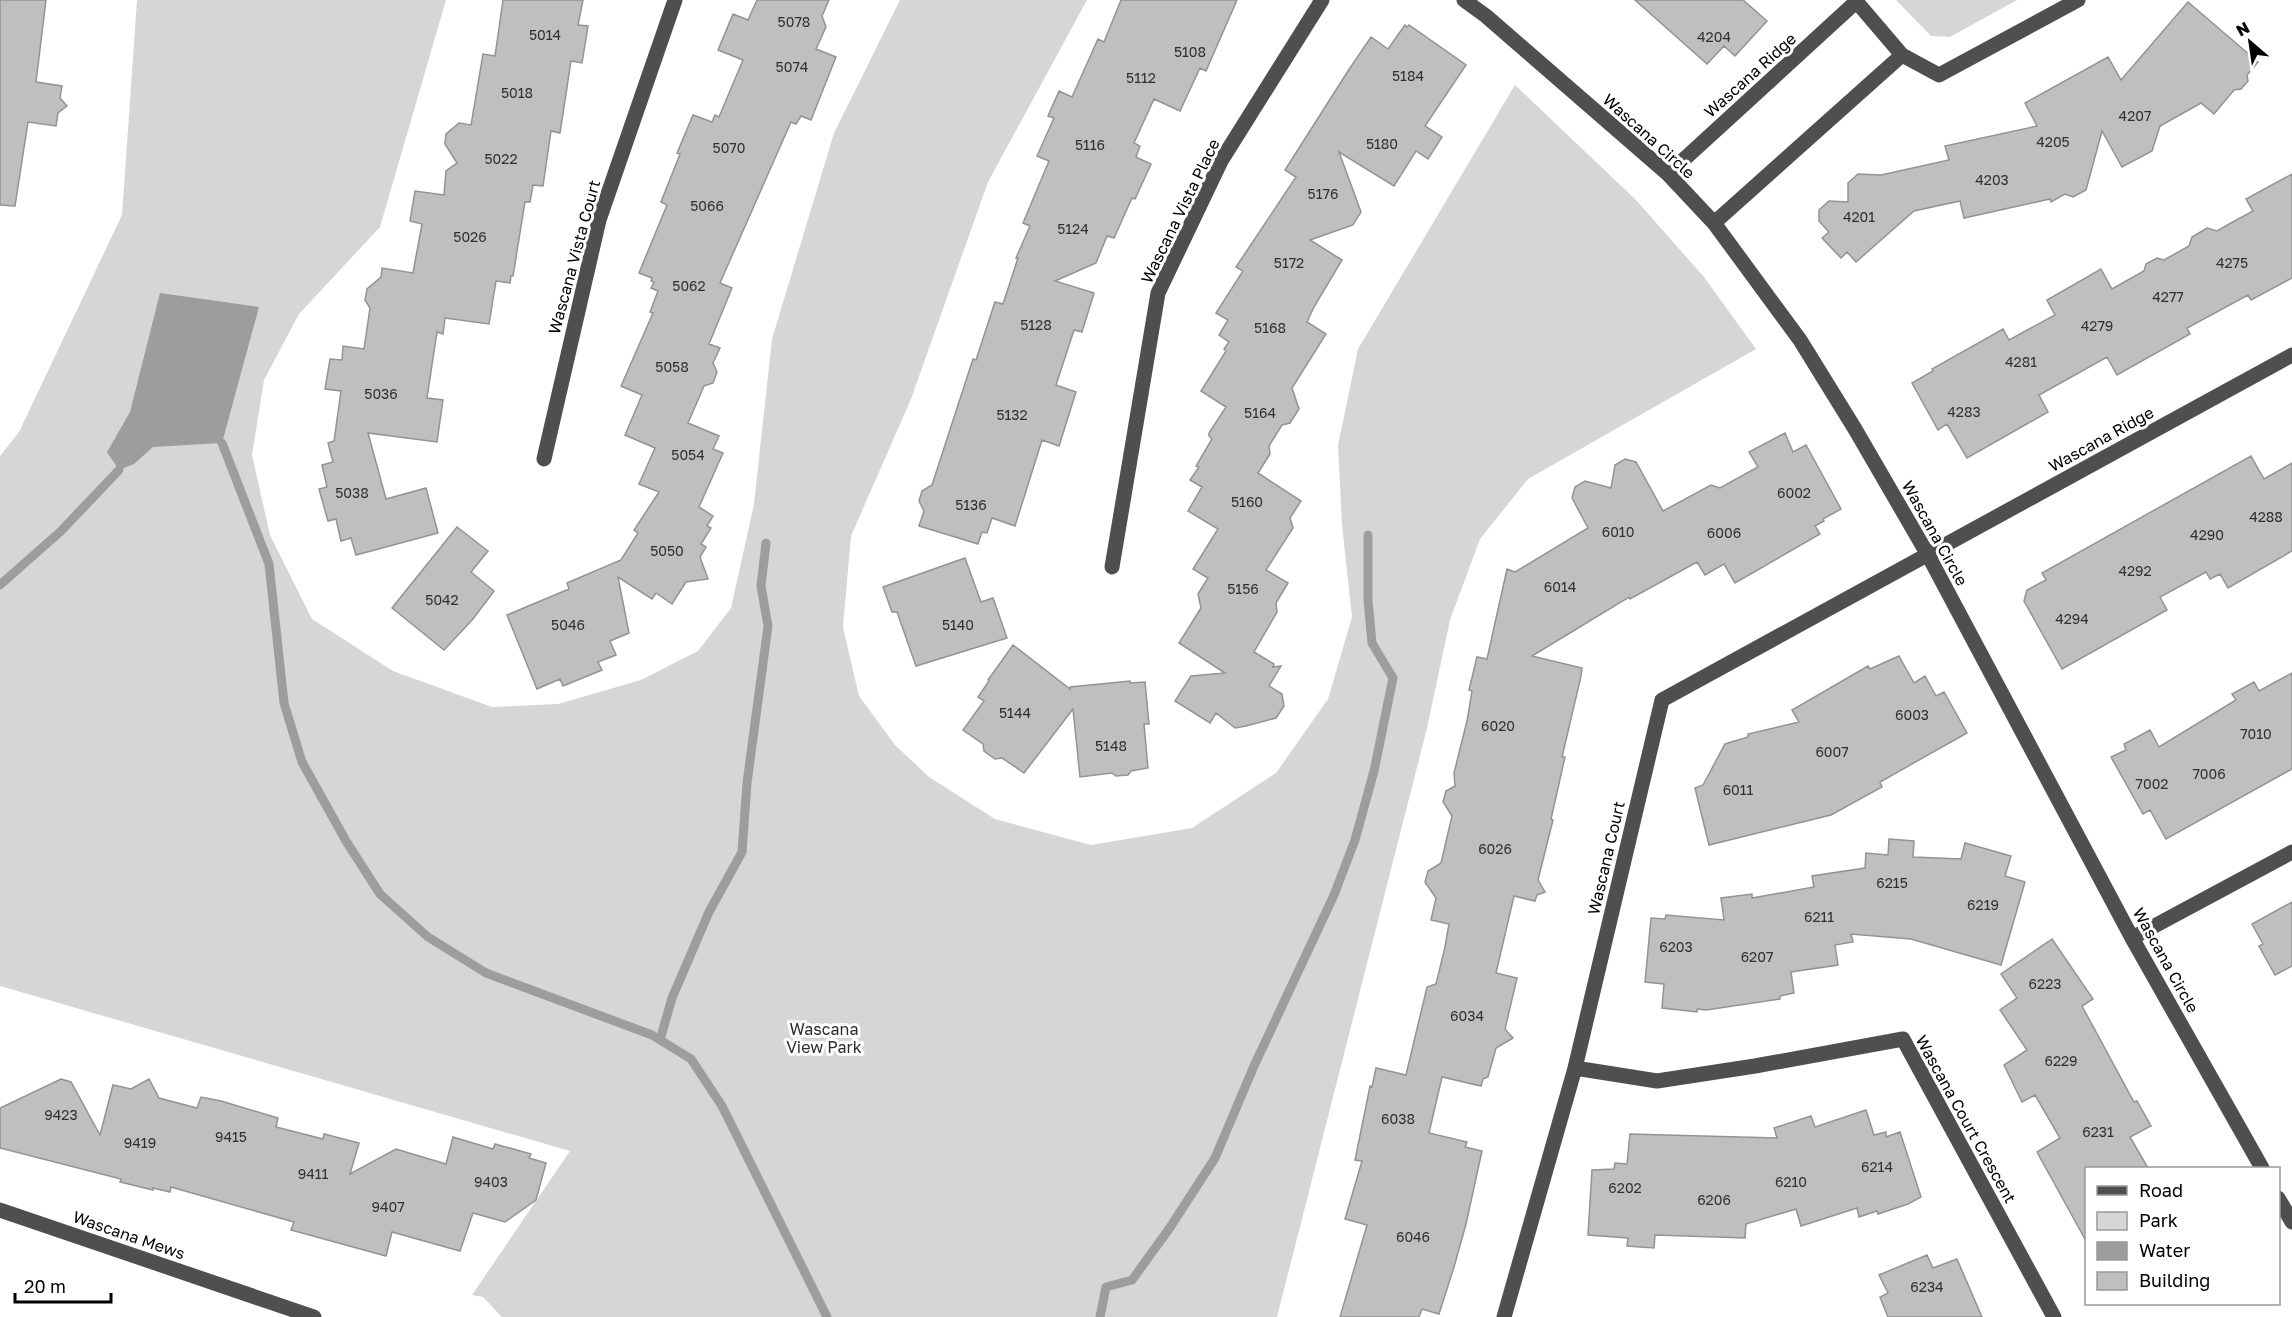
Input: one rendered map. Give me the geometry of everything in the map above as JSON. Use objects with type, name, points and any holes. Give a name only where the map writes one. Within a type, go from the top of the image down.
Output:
[{"type":"street","name":"Wascana Vista Court","points":[[544,459],[599,220],[675,0]]},
{"type":"street","name":"Wascana Vista Place","points":[[1112,567],[1158,293],[1221,161],[1322,0]]},
{"type":"street","name":"Wascana Circle","points":[[1464,0],[1495,23],[1668,174],[1714,223],[1800,340],[1928,555],[2132,938],[2261,1167]]},
{"type":"street","name":"Wascana Ridge","points":[[1668,174],[1856,1],[1902,55],[1939,75],[2078,0]]},
{"type":"street","points":[[1714,223],[1902,55]]},
{"type":"street","name":"Wascana Ridge","points":[[1928,555],[2292,355]]},
{"type":"street","name":"Wascana Court","points":[[1504,1317],[1575,1068],[1662,700],[1928,555]]},
{"type":"street","points":[[2132,938],[2292,852]]},
{"type":"street","name":"Wascana Court Crescent","points":[[1575,1068],[1657,1081],[1903,1039],[2054,1317]]},
{"type":"street","points":[[2280,1201],[2292,1222]]},
{"type":"street","name":"Wascana Mews","points":[[0,1210],[314,1317]]},
{"type":"green space","name":"Wascana View Park","points":[[137,0],[446,0],[380,227],[299,314],[264,380],[252,455],[270,535],[312,619],[393,671],[492,707],[558,704],[641,680],[698,651],[731,608],[754,504],[772,339],[834,133],[900,0],[1087,0],[988,182],[911,399],[851,536],[843,627],[859,696],[895,745],[929,777],[995,819],[1091,845],[1192,828],[1276,773],[1328,699],[1352,617],[1342,525],[1338,445],[1358,349],[1515,85],[1636,200],[1704,277],[1756,349],[1528,479],[1480,539],[1450,620],[1427,728],[1277,1317],[502,1317],[483,1297],[472,1295],[570,1151],[0,986],[0,456],[19,432],[122,215]]},
{"type":"green space","points":[[1896,0],[2017,0],[1950,37],[1931,36]]},
{"type":"water","points":[[160,293],[259,307],[222,443],[153,447],[134,464],[119,470],[107,452],[130,412]]},
{"type":"building","points":[[0,0],[46,0],[36,82],[62,86],[60,98],[67,106],[58,113],[56,126],[28,122],[15,206],[0,205]]},
{"type":"building","points":[[503,0],[583,0],[578,25],[588,26],[582,63],[571,61],[560,133],[551,131],[543,186],[533,185],[530,202],[525,202],[513,276],[511,276],[510,283],[496,281],[489,324],[445,318],[443,334],[437,332],[427,398],[443,400],[437,442],[368,433],[386,499],[426,488],[438,533],[356,555],[351,538],[341,541],[336,519],[328,521],[319,489],[327,487],[322,465],[333,462],[328,443],[334,441],[341,391],[325,389],[330,359],[342,360],[343,346],[364,349],[370,308],[365,300],[367,289],[381,277],[382,268],[413,273],[422,224],[410,221],[415,191],[444,195],[446,171],[457,163],[445,144],[446,134],[459,123],[471,125],[483,54],[495,56]]},
{"type":"building","points":[[757,0],[829,0],[822,16],[826,27],[816,49],[836,57],[811,120],[801,116],[796,124],[791,122],[720,283],[732,288],[709,344],[720,348],[713,363],[717,372],[713,383],[704,386],[688,423],[719,436],[713,449],[723,453],[699,507],[713,516],[707,526],[711,528],[701,544],[706,547],[700,557],[708,579],[686,582],[672,604],[656,593],[652,599],[618,577],[629,633],[610,641],[616,655],[598,662],[602,670],[563,686],[560,679],[537,689],[507,615],[569,589],[567,583],[621,560],[638,533],[634,530],[659,492],[639,484],[655,448],[625,435],[642,395],[621,386],[653,313],[650,312],[658,291],[651,288],[654,282],[651,281],[652,278],[639,273],[667,205],[661,202],[680,154],[677,153],[693,115],[712,122],[715,115],[719,117],[743,60],[718,50],[733,14],[748,20]]},
{"type":"building","points":[[1121,0],[1237,0],[1206,71],[1200,68],[1180,111],[1154,99],[1134,143],[1140,146],[1136,157],[1151,164],[1114,238],[1107,236],[1096,263],[1055,281],[1094,293],[1082,332],[1074,330],[1056,385],[1076,392],[1059,446],[1042,440],[1015,526],[992,518],[987,533],[982,532],[978,544],[919,526],[924,511],[919,501],[922,491],[932,485],[973,359],[976,360],[995,302],[1003,304],[1018,258],[1016,258],[1030,226],[1023,223],[1049,161],[1037,156],[1054,118],[1048,116],[1059,91],[1072,97],[1098,39],[1104,42]]},
{"type":"building","points":[[1635,0],[1743,0],[1767,21],[1735,56],[1724,46],[1707,64]]},
{"type":"building","points":[[2188,2],[2258,62],[2247,75],[2248,81],[2241,89],[2234,90],[2214,114],[2201,103],[2160,126],[2152,151],[2122,167],[2102,131],[2086,190],[2073,197],[2065,194],[2051,202],[2050,199],[1964,218],[1960,201],[1914,211],[1856,262],[1847,252],[1841,258],[1822,238],[1829,232],[1819,221],[1819,210],[1829,201],[1848,202],[1848,183],[1858,174],[1881,175],[1949,160],[1945,146],[2037,126],[2025,103],[2108,57],[2121,80]]},
{"type":"building","points":[[1405,25],[1407,27],[1409,25],[1466,65],[1425,126],[1442,137],[1428,159],[1416,151],[1394,186],[1339,152],[1361,212],[1353,225],[1310,240],[1342,260],[1307,322],[1326,334],[1292,388],[1299,409],[1290,423],[1282,425],[1269,446],[1270,454],[1258,473],[1301,501],[1290,518],[1293,528],[1266,570],[1288,583],[1276,603],[1277,612],[1254,652],[1274,664],[1273,667],[1281,666],[1269,686],[1282,694],[1284,706],[1276,718],[1246,726],[1235,728],[1216,713],[1210,723],[1175,701],[1191,676],[1225,673],[1179,643],[1201,608],[1198,594],[1208,578],[1193,569],[1218,529],[1188,511],[1202,487],[1190,480],[1212,439],[1209,433],[1226,407],[1201,391],[1226,351],[1224,349],[1229,342],[1219,335],[1228,320],[1216,313],[1243,271],[1236,267],[1296,177],[1285,170],[1348,71],[1371,37],[1388,49]]},
{"type":"building","points":[[2292,174],[2292,278],[2251,300],[2248,295],[2187,328],[2190,334],[2117,375],[2107,357],[2039,395],[2048,412],[1967,458],[1947,424],[1938,430],[1912,383],[1933,371],[1932,369],[2003,329],[2009,340],[2055,315],[2047,300],[2101,269],[2112,289],[2144,271],[2146,264],[2157,258],[2164,260],[2189,246],[2192,237],[2207,228],[2217,231],[2253,211],[2246,199]]},
{"type":"building","points":[[1785,433],[1793,452],[1806,445],[1841,509],[1815,526],[1820,534],[1735,583],[1724,564],[1705,575],[1697,562],[1630,599],[1629,597],[1532,656],[1582,668],[1581,676],[1562,757],[1565,757],[1551,819],[1553,820],[1538,880],[1545,892],[1537,895],[1535,901],[1514,896],[1496,973],[1517,978],[1505,1029],[1513,1038],[1496,1048],[1488,1077],[1483,1079],[1481,1086],[1442,1077],[1429,1133],[1467,1142],[1465,1147],[1482,1151],[1454,1267],[1439,1314],[1422,1309],[1419,1317],[1340,1317],[1367,1225],[1345,1219],[1362,1161],[1355,1160],[1370,1086],[1372,1087],[1376,1068],[1406,1075],[1427,987],[1436,984],[1445,947],[1449,924],[1431,920],[1436,898],[1425,882],[1428,871],[1441,863],[1452,816],[1443,802],[1446,791],[1455,786],[1454,773],[1472,691],[1469,690],[1477,657],[1487,659],[1507,569],[1515,572],[1588,528],[1572,498],[1575,487],[1585,481],[1611,488],[1615,465],[1625,459],[1636,462],[1663,511],[1711,485],[1720,488],[1758,467],[1749,452]]},
{"type":"building","points":[[2251,456],[2264,479],[2292,463],[2292,551],[2228,588],[2220,574],[2210,579],[2206,572],[2160,597],[2167,610],[2062,669],[2024,601],[2027,590],[2046,580],[2042,573]]},
{"type":"building","points":[[457,527],[488,551],[471,572],[494,591],[473,619],[444,650],[392,608]]},
{"type":"building","points":[[965,558],[981,602],[993,598],[1007,638],[916,666],[897,612],[892,612],[883,587]]},
{"type":"building","points":[[1013,645],[1070,689],[1070,687],[1130,681],[1130,683],[1145,682],[1149,724],[1144,724],[1148,768],[1131,771],[1128,775],[1116,776],[1112,773],[1080,777],[1073,709],[1024,773],[1002,758],[995,759],[984,751],[983,744],[963,730],[984,701],[978,697],[988,680]]},
{"type":"building","points":[[1899,656],[1914,683],[1925,676],[1936,696],[1944,692],[1967,733],[1880,782],[1882,787],[1831,815],[1709,845],[1695,788],[1703,785],[1725,744],[1748,737],[1748,734],[1799,722],[1792,710],[1868,666],[1870,669]]},
{"type":"building","points":[[2292,673],[2292,769],[2166,839],[2150,810],[2143,814],[2111,757],[2126,750],[2124,744],[2150,730],[2159,747],[2236,700],[2232,694],[2254,682],[2259,691]]},
{"type":"building","points":[[1889,839],[1914,841],[1913,857],[1961,859],[1965,843],[2011,856],[2005,876],[2025,882],[2001,965],[1911,939],[1851,934],[1853,942],[1835,945],[1838,965],[1791,972],[1794,993],[1780,996],[1780,999],[1706,1010],[1697,1009],[1697,1012],[1662,1008],[1664,984],[1645,982],[1651,918],[1665,919],[1666,915],[1724,920],[1721,898],[1752,894],[1752,898],[1814,887],[1812,876],[1865,868],[1866,853],[1888,855]]},
{"type":"building","points":[[2292,902],[2292,966],[2275,975],[2259,946],[2263,944],[2252,924]]},
{"type":"building","points":[[2052,939],[2093,999],[2082,1006],[2134,1102],[2137,1101],[2151,1126],[2130,1137],[2147,1167],[2085,1167],[2085,1239],[2037,1152],[2060,1138],[2035,1095],[2022,1102],[2004,1065],[2027,1050],[2000,1010],[2017,998],[2001,974]]},
{"type":"building","points":[[61,1079],[71,1082],[100,1135],[113,1085],[131,1089],[149,1079],[159,1098],[197,1108],[201,1097],[221,1101],[278,1118],[276,1127],[323,1139],[324,1134],[359,1143],[350,1174],[396,1149],[446,1164],[453,1137],[493,1149],[495,1144],[531,1154],[529,1158],[546,1163],[536,1200],[505,1222],[473,1213],[460,1251],[392,1232],[386,1256],[291,1230],[294,1222],[171,1187],[170,1192],[153,1188],[153,1190],[120,1182],[121,1179],[0,1148],[0,1108]]},
{"type":"building","points":[[1866,1110],[1874,1135],[1886,1132],[1886,1137],[1900,1132],[1921,1197],[1908,1204],[1878,1214],[1877,1211],[1859,1217],[1857,1208],[1801,1226],[1796,1209],[1746,1224],[1745,1238],[1655,1235],[1654,1248],[1627,1246],[1628,1238],[1588,1235],[1592,1170],[1614,1169],[1615,1163],[1627,1164],[1630,1134],[1777,1138],[1774,1128],[1811,1116],[1815,1127]]},
{"type":"building","points":[[1927,1255],[1933,1268],[1957,1259],[1982,1317],[1888,1317],[1880,1297],[1888,1293],[1879,1275]]},
{"type":"waterway","points":[[222,443],[269,564],[284,703],[302,762],[346,841],[380,894],[428,937],[486,973],[652,1035],[691,1059],[722,1106],[827,1317]]},
{"type":"waterway","points":[[0,585],[61,531],[119,470]]},
{"type":"waterway","points":[[1100,1317],[1106,1287],[1132,1280],[1169,1229],[1215,1158],[1254,1066],[1334,895],[1355,840],[1374,771],[1393,678],[1372,643],[1368,600],[1368,535]]},
{"type":"waterway","points":[[660,1040],[672,998],[709,912],[742,852],[747,783],[768,626],[761,586],[766,543]]}]
